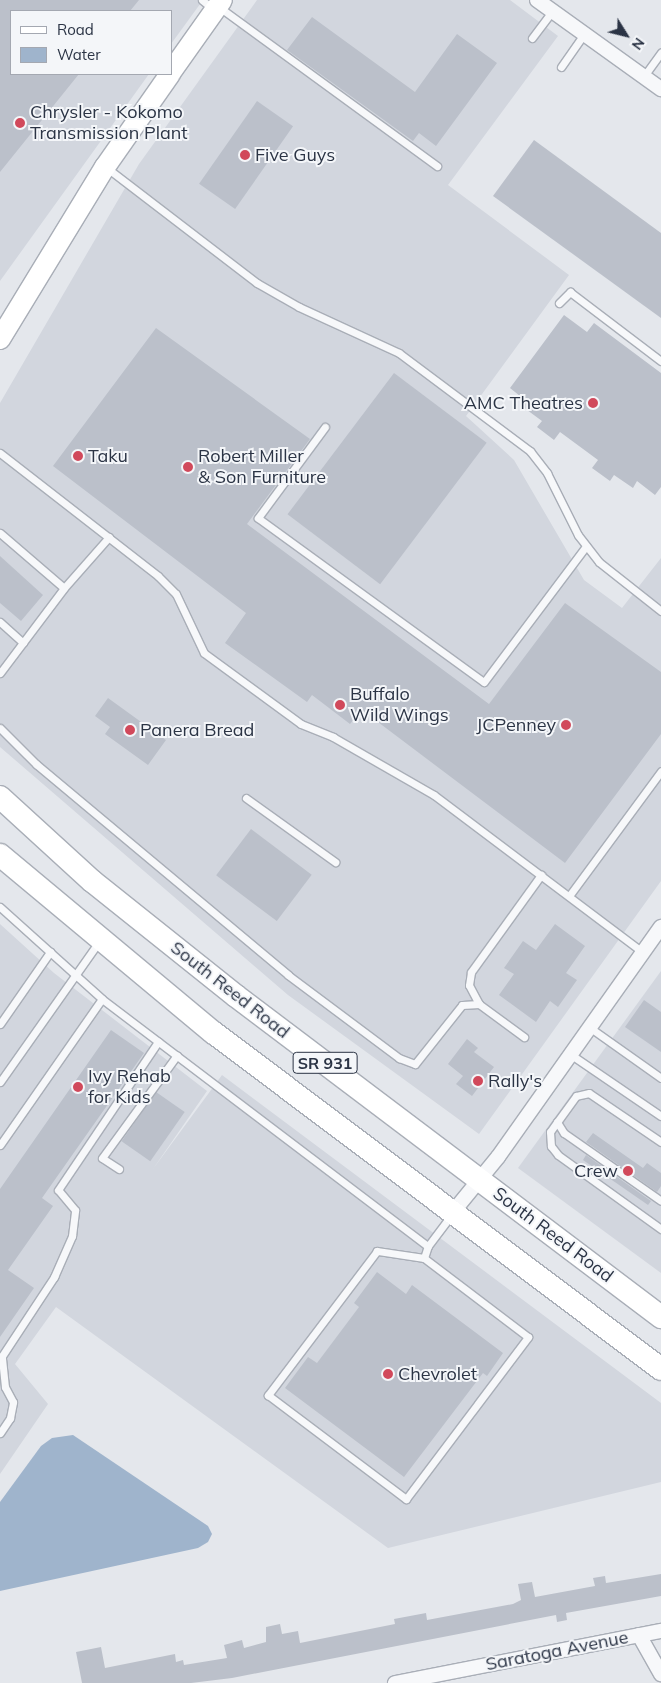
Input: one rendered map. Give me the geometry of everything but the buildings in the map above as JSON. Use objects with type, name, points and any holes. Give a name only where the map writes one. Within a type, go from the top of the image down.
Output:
[{"type":"main road","points":[[172,71],[214,4]]},
{"type":"main road","points":[[0,339],[105,166],[170,75]]},
{"type":"main road","name":"South Reed Road","points":[[0,797],[92,881],[228,990],[660,1314]]},
{"type":"main road","name":"SR 931","points":[[0,855],[214,1033],[661,1369]]},
{"type":"street","points":[[537,0],[661,89]]},
{"type":"street","points":[[453,1212],[480,1180],[642,952],[659,933]]},
{"type":"street","name":"Saratoga Avenue","points":[[395,1683],[661,1631]]},
{"type":"street","points":[[639,1635],[661,1674]]},
{"type":"lane","points":[[214,4],[437,166]]},
{"type":"lane","points":[[532,38],[552,11]]},
{"type":"lane","points":[[562,67],[584,34]]},
{"type":"lane","points":[[644,76],[661,53]]},
{"type":"lane","points":[[105,166],[257,283],[299,307],[399,353],[530,451],[547,473],[586,546],[599,562],[661,611]]},
{"type":"lane","points":[[560,303],[570,292],[661,361]]},
{"type":"lane","points":[[325,427],[258,518],[484,682],[586,546]]},
{"type":"lane","points":[[0,453],[108,537],[176,594],[204,653],[301,724],[333,737],[434,795],[642,952]]},
{"type":"lane","points":[[0,533],[64,588]]},
{"type":"lane","points":[[0,673],[64,588],[108,537]]},
{"type":"lane","points":[[0,622],[23,643]]},
{"type":"lane","points":[[0,728],[36,764],[288,974],[399,1058],[415,1064],[462,1006],[479,1004]]},
{"type":"lane","points":[[568,896],[661,771]]},
{"type":"lane","points":[[246,798],[335,862]]},
{"type":"lane","points":[[524,1037],[479,1004],[469,985],[471,972],[540,875]]},
{"type":"lane","points":[[0,907],[102,999],[428,1246]]},
{"type":"lane","points":[[0,1082],[100,940]]},
{"type":"lane","points":[[0,1024],[50,952]]},
{"type":"lane","points":[[0,1145],[102,999]]},
{"type":"lane","points":[[589,1027],[661,1078]]},
{"type":"lane","points":[[0,1433],[10,1418],[13,1402],[5,1387],[2,1356],[54,1277],[72,1236],[75,1210],[58,1190],[158,1042]]},
{"type":"lane","points":[[570,1054],[661,1116]]},
{"type":"lane","points":[[119,1169],[102,1158],[177,1055]]},
{"type":"lane","points":[[661,1142],[589,1093],[576,1096],[550,1132],[551,1146],[558,1155],[661,1229]]},
{"type":"lane","points":[[557,1122],[564,1133],[661,1201]]},
{"type":"lane","points":[[424,1258],[428,1246],[453,1212]]},
{"type":"lane","points":[[377,1251],[424,1258],[528,1337],[406,1499],[268,1395],[377,1251]]},
{"type":"shaded area","points":[[0,0],[203,0],[172,43],[172,10],[10,10],[10,75],[148,75],[0,281]]},
{"type":"shaded area","points":[[257,0],[510,0],[558,36],[448,185],[569,275],[466,416],[514,460],[584,580],[622,608],[661,558],[661,881],[479,1134],[288,995],[0,747],[0,403],[139,164]]},
{"type":"shaded area","points":[[0,924],[54,973],[207,1091],[153,1169],[222,1075],[661,1403],[661,1482],[388,1548],[56,1307],[15,1364],[48,1404],[0,1474]]},
{"type":"shaded area","points":[[661,971],[661,1273],[518,1168]]},
{"type":"water","points":[[73,1435],[208,1526],[212,1534],[208,1542],[198,1548],[0,1591],[0,1502],[41,1446],[52,1438]]},
{"type":"place","name":"Chrysler - Kokomo Transmission Plant","points":[[20,123]]},
{"type":"place","name":"Five Guys","points":[[245,155]]},
{"type":"place","name":"AMC Theatres","points":[[593,403]]},
{"type":"place","name":"Taku","points":[[78,456]]},
{"type":"place","name":"Robert Miller & Son Furniture","points":[[188,467]]},
{"type":"place","name":"Buffalo Wild Wings","points":[[340,705]]},
{"type":"place","name":"JCPenney","points":[[566,725]]},
{"type":"place","name":"Panera Bread","points":[[130,730]]},
{"type":"place","name":"Rally's","points":[[478,1081]]},
{"type":"place","name":"Ivy Rehab for Kids","points":[[78,1087]]},
{"type":"place","name":"Crew","points":[[628,1171]]},
{"type":"place","name":"Chevrolet","points":[[388,1374]]}]
